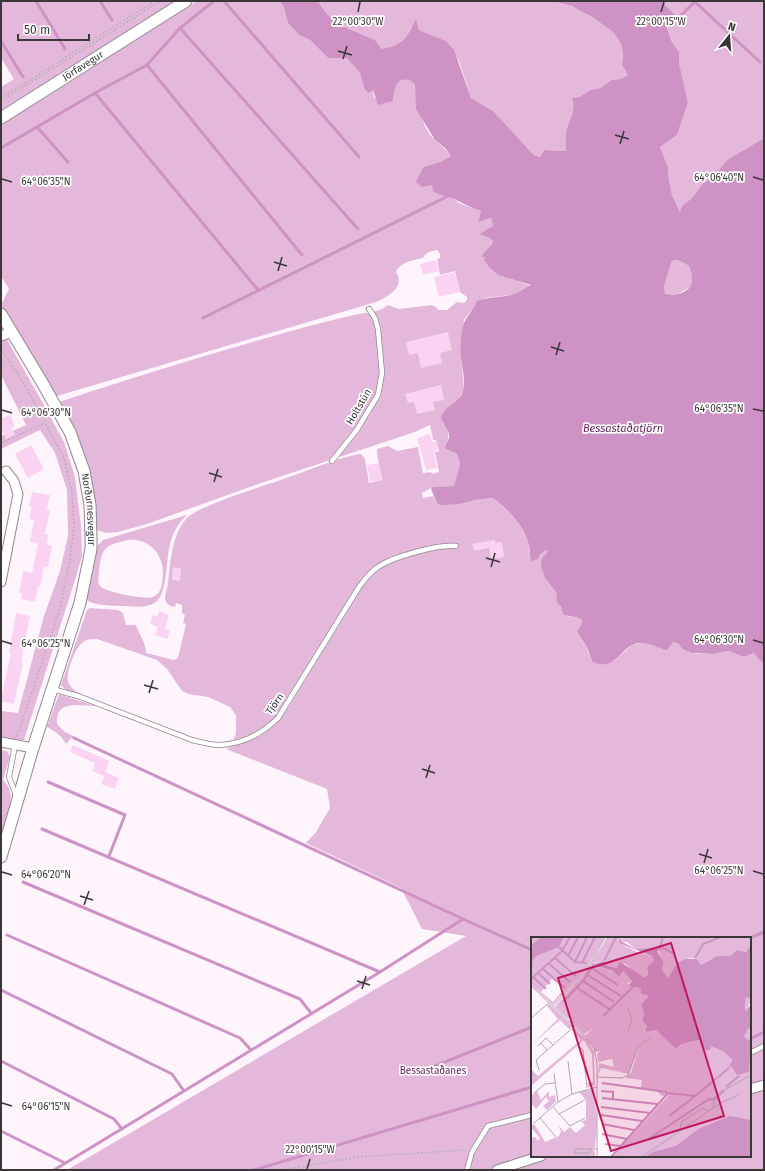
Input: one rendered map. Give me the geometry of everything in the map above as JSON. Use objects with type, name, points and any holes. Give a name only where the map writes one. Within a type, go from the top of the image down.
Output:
[{"type":"street","name":"Jörfavegur","points":[[1,118],[186,1]]},
{"type":"street","name":"Norðurnesvegur","points":[[1,314],[44,384],[70,432],[84,471],[90,505],[91,549],[84,591],[33,748],[1,857]]},
{"type":"street","points":[[1,336],[12,332]]},
{"type":"street","points":[[1,582],[18,494],[14,481],[6,471]]},
{"type":"street","points":[[1,742],[33,748]]},
{"type":"street","points":[[751,1089],[764,1085]]},
{"type":"street","points":[[497,1170],[538,1157]]},
{"type":"lane","name":"Holtstún","points":[[332,461],[356,431],[378,395],[382,373],[378,329],[375,318],[369,309]]},
{"type":"lane","name":"Tjörn","points":[[52,689],[78,696],[192,740],[207,744],[219,745],[249,738],[262,732],[278,718],[359,587],[369,574],[380,565],[400,558],[439,546],[456,546]]},
{"type":"lane","points":[[14,745],[9,777],[18,799]]},
{"type":"lane","points":[[751,1052],[764,1046]]},
{"type":"lane","points":[[467,1170],[473,1150],[488,1126],[531,1115]]},
{"type":"path","points":[[1,100],[155,1]]},
{"type":"path","points":[[1,100],[161,1]]},
{"type":"path","points":[[1,348],[27,389],[64,458],[72,492],[74,530],[70,566],[59,612],[14,745]]},
{"type":"path","points":[[1,443],[45,423]]},
{"type":"path","points":[[282,1170],[357,1157],[473,1150]]},
{"type":"green space","points":[[1,1],[177,1],[1,110],[1,87],[14,79],[1,58]]},
{"type":"green space","name":"Bessastaðanes","points":[[197,1],[280,1],[284,8],[288,23],[299,35],[310,40],[328,58],[347,57],[360,73],[364,88],[373,90],[374,98],[393,101],[395,88],[399,81],[402,79],[412,80],[419,111],[427,131],[451,156],[440,162],[423,167],[419,176],[428,185],[432,185],[461,204],[481,211],[478,222],[491,218],[493,226],[479,234],[490,237],[493,241],[486,250],[485,258],[502,277],[531,286],[511,295],[485,298],[464,319],[461,357],[464,389],[459,398],[448,408],[445,423],[449,432],[446,449],[457,454],[460,464],[454,486],[433,487],[422,493],[423,498],[433,496],[437,503],[460,504],[475,500],[493,498],[504,507],[515,519],[527,539],[530,559],[538,559],[540,555],[546,550],[547,551],[543,556],[543,572],[558,596],[567,616],[582,620],[582,624],[577,631],[591,658],[596,663],[615,660],[632,645],[642,643],[673,642],[679,644],[682,649],[696,654],[713,654],[728,651],[744,657],[754,653],[759,660],[764,663],[764,1170],[67,1170],[466,936],[422,929],[401,888],[306,843],[316,832],[330,808],[327,789],[226,749],[258,737],[277,722],[284,714],[369,576],[405,555],[375,566],[277,715],[266,726],[249,735],[233,740],[236,734],[236,715],[230,707],[208,697],[189,694],[182,691],[167,669],[157,660],[97,639],[87,640],[79,646],[70,667],[68,681],[70,686],[81,695],[66,690],[61,685],[87,610],[90,608],[118,610],[123,613],[126,625],[136,625],[144,642],[146,653],[174,660],[178,658],[186,624],[183,623],[185,615],[182,613],[182,605],[176,603],[175,607],[170,605],[165,600],[165,597],[171,558],[177,534],[186,519],[193,514],[234,496],[332,461],[359,454],[361,454],[365,459],[369,483],[382,480],[377,449],[388,446],[397,451],[418,447],[423,473],[431,472],[432,474],[439,472],[435,452],[439,451],[436,440],[433,440],[430,425],[415,432],[261,483],[147,524],[118,532],[106,533],[97,530],[60,404],[62,401],[239,346],[298,329],[376,311],[388,305],[399,309],[432,305],[438,310],[447,310],[457,302],[464,303],[467,300],[467,297],[460,292],[455,271],[440,275],[437,259],[440,258],[440,254],[437,250],[427,253],[423,258],[408,262],[401,266],[396,272],[399,277],[397,286],[390,294],[376,302],[57,396],[51,393],[1,309],[1,305],[9,289],[3,279],[1,279],[1,124]]},
{"type":"green space","points":[[318,1],[552,1],[572,6],[591,16],[614,33],[621,44],[623,55],[622,65],[628,75],[621,79],[611,80],[601,88],[590,90],[574,103],[566,131],[566,151],[544,150],[540,157],[534,155],[481,105],[471,98],[459,61],[446,41],[419,30],[416,20],[404,40],[396,45],[382,49],[375,40],[334,22]]},
{"type":"green space","points":[[664,1],[764,1],[764,138],[727,160],[713,177],[703,183],[692,198],[682,206],[680,212],[672,195],[668,167],[660,147],[677,135],[688,103],[678,64],[679,52],[672,42],[665,21],[678,18],[664,5]]},
{"type":"green space","points":[[678,260],[689,266],[693,279],[690,287],[678,294],[665,294],[664,286],[672,261]]},
{"type":"green space","points":[[6,338],[64,442],[75,477],[81,526],[82,556],[24,740],[1,738],[1,711],[18,713],[44,616],[60,571],[68,536],[67,490],[55,453],[40,430],[1,449],[1,436],[26,425],[1,375],[1,342]]},
{"type":"green space","points":[[187,515],[177,526],[171,539],[166,577],[160,598],[148,606],[134,607],[102,605],[85,599],[95,548],[103,540]],"holes":[[[128,540],[137,540],[145,543],[156,552],[162,566],[163,574],[161,587],[155,596],[149,598],[109,591],[100,586],[99,583],[100,563],[103,552],[106,548]]]},
{"type":"green space","points":[[59,694],[95,706],[75,705],[64,707],[60,711],[57,716],[57,724],[65,732],[77,738],[71,738],[66,744],[58,734],[47,727]]},
{"type":"green space","points":[[1,750],[7,751],[10,756],[3,780],[8,786],[11,800],[8,816],[1,837]]},
{"type":"water","name":"Bessastaðatjörn","points":[[280,1],[318,1],[334,22],[375,40],[382,49],[400,43],[404,40],[416,19],[419,30],[446,41],[454,50],[471,98],[494,112],[534,155],[540,157],[544,150],[566,151],[566,132],[572,115],[572,98],[580,97],[590,90],[601,88],[611,80],[621,79],[628,75],[622,65],[623,55],[621,44],[614,33],[591,16],[572,6],[552,1],[664,1],[665,5],[678,18],[670,19],[665,22],[672,42],[679,52],[679,64],[688,103],[677,135],[660,147],[668,167],[672,195],[680,212],[682,206],[692,198],[703,183],[713,177],[727,160],[764,138],[764,663],[759,660],[754,653],[744,657],[728,651],[713,654],[692,653],[682,649],[679,644],[673,642],[667,650],[648,644],[635,644],[608,663],[601,664],[593,662],[577,631],[582,624],[582,620],[563,614],[561,606],[558,604],[556,597],[557,594],[545,578],[541,562],[547,551],[546,550],[540,555],[538,559],[531,561],[530,548],[524,532],[510,513],[493,498],[475,500],[460,504],[441,505],[437,503],[431,489],[433,487],[454,486],[460,464],[457,454],[446,449],[445,447],[449,438],[449,432],[441,419],[445,411],[461,395],[464,387],[461,358],[463,326],[477,301],[511,295],[531,285],[498,275],[489,267],[484,260],[485,257],[482,257],[493,241],[490,238],[479,234],[493,226],[491,218],[478,222],[481,211],[436,193],[433,191],[432,185],[422,187],[416,182],[423,167],[440,162],[451,156],[445,148],[435,140],[416,109],[415,86],[412,81],[402,80],[399,82],[395,88],[393,101],[378,105],[373,90],[368,93],[364,88],[360,73],[347,58],[328,58],[310,40],[299,35],[288,23],[284,8]],"holes":[[[678,260],[689,266],[692,275],[690,287],[678,294],[665,294],[664,286],[672,261]]]},
{"type":"building","points":[[436,260],[439,271],[423,275],[420,264]]},
{"type":"building","points":[[455,272],[460,292],[439,297],[434,277]]},
{"type":"building","points":[[448,332],[452,350],[440,353],[442,363],[421,368],[418,353],[409,355],[406,342]]},
{"type":"building","points":[[441,385],[444,400],[433,402],[435,410],[417,414],[414,402],[408,403],[405,394]]},
{"type":"building","points":[[10,414],[15,426],[12,427],[15,435],[6,439],[1,428],[1,419]]},
{"type":"building","points":[[430,434],[432,442],[436,441],[438,450],[434,451],[437,468],[426,470],[417,438]]},
{"type":"building","points":[[31,445],[44,469],[28,478],[15,454]]},
{"type":"building","points":[[379,463],[382,480],[370,482],[367,465]]},
{"type":"building","points":[[32,492],[50,495],[47,509],[50,510],[45,534],[48,535],[47,545],[52,546],[48,567],[44,566],[40,587],[38,586],[35,602],[21,599],[22,593],[19,593],[23,571],[32,573],[38,543],[30,542],[34,520],[29,519],[32,506],[29,506]]},
{"type":"building","points":[[495,540],[495,543],[502,542],[504,557],[491,559],[489,548],[474,551],[472,544]]},
{"type":"building","points":[[173,567],[181,569],[180,581],[172,580]]},
{"type":"building","points":[[159,611],[169,615],[165,629],[170,631],[167,639],[155,635],[158,627],[150,624],[153,615],[157,616]]},
{"type":"building","points":[[16,613],[30,616],[21,663],[23,663],[14,704],[1,701],[1,698],[11,653],[9,653]]},
{"type":"building","points":[[73,745],[109,761],[106,772],[119,778],[115,789],[101,784],[104,776],[92,771],[95,763],[70,752]]},
{"type":"waterway","points":[[36,1],[65,49]]},
{"type":"waterway","points":[[100,1],[112,20]]},
{"type":"waterway","points":[[1,148],[95,93],[147,65],[180,28],[214,1]]},
{"type":"waterway","points":[[224,1],[359,157]]},
{"type":"waterway","points":[[678,18],[696,1]]},
{"type":"waterway","points":[[695,2],[760,62]]},
{"type":"waterway","points":[[180,28],[358,229]]},
{"type":"waterway","points":[[1,41],[23,77]]},
{"type":"waterway","points":[[147,65],[302,255]]},
{"type":"waterway","points":[[95,93],[258,290]]},
{"type":"waterway","points":[[37,127],[68,162]]},
{"type":"waterway","points":[[203,318],[446,197]]},
{"type":"waterway","points":[[74,738],[463,919]]},
{"type":"waterway","points":[[48,782],[125,815],[109,856]]},
{"type":"waterway","points":[[42,829],[380,972]]},
{"type":"waterway","points":[[23,882],[300,999],[311,1013]]},
{"type":"waterway","points":[[54,1170],[380,972],[463,919],[531,950]]},
{"type":"waterway","points":[[751,938],[764,932]]},
{"type":"waterway","points":[[7,935],[240,1038],[251,1050]]},
{"type":"waterway","points":[[1,990],[172,1074],[184,1091]]},
{"type":"waterway","points":[[425,1070],[531,1027]]},
{"type":"waterway","points":[[751,1038],[764,1032]]},
{"type":"waterway","points":[[1,1061],[114,1119],[122,1129]]},
{"type":"waterway","points":[[254,1170],[531,1087]]},
{"type":"waterway","points":[[1,1131],[65,1163]]}]
